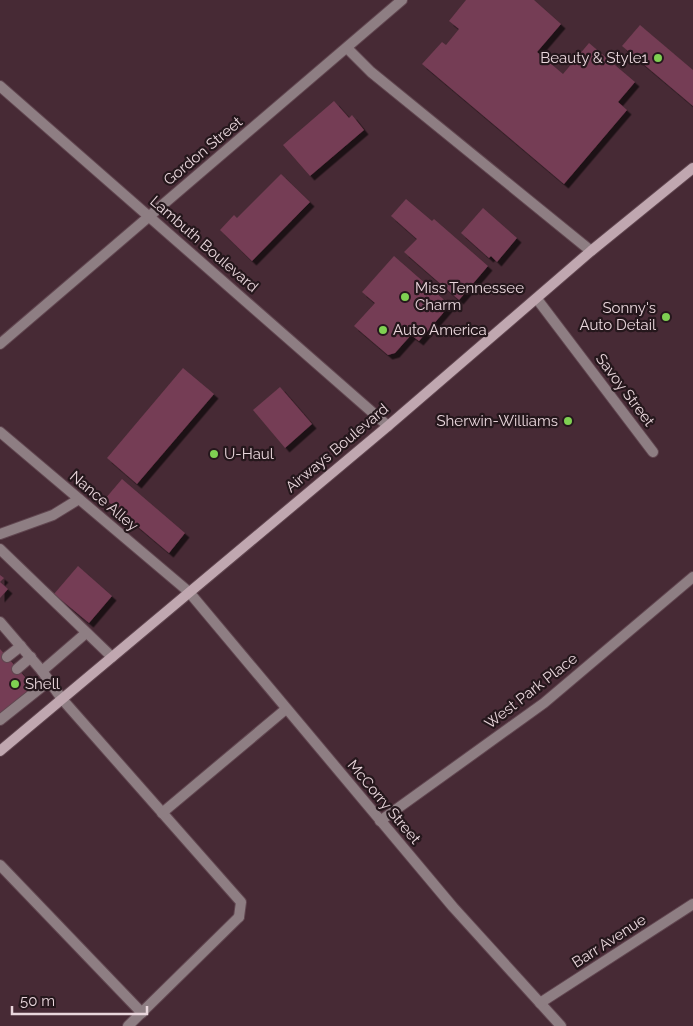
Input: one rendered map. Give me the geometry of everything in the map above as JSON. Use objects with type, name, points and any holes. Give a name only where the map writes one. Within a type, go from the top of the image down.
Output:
[{"type":"main road","name":"Airways Boulevard","points":[[1,748],[388,426],[591,251],[693,168]]},
{"type":"street","name":"Gordon Street","points":[[0,344],[402,0]]},
{"type":"street","points":[[347,48],[371,72],[591,251]]},
{"type":"street","name":"Lambuth Boulevard","points":[[0,86],[388,426]]},
{"type":"street","name":"Savoy Street","points":[[536,298],[653,452]]},
{"type":"street","name":"Nance Alley","points":[[0,432],[189,592]]},
{"type":"street","points":[[0,534],[53,515],[79,499]]},
{"type":"street","points":[[0,549],[112,657]]},
{"type":"street","name":"West Park Place","points":[[380,821],[544,703],[693,576]]},
{"type":"street","name":"McCorry Street","points":[[189,592],[380,821],[454,907],[562,1026]]},
{"type":"street","points":[[0,622],[42,671],[62,699],[241,902],[239,917],[128,1026]]},
{"type":"street","points":[[42,671],[86,633]]},
{"type":"street","points":[[7,657],[21,646]]},
{"type":"street","points":[[17,669],[31,658]]},
{"type":"street","points":[[0,720],[49,681]]},
{"type":"street","points":[[162,813],[286,709]]},
{"type":"street","points":[[0,865],[142,1013]]},
{"type":"street","name":"Barr Avenue","points":[[540,1003],[693,904]]},
{"type":"building","points":[[466,0],[534,0],[561,24],[537,52],[563,74],[589,43],[635,82],[618,102],[627,110],[564,184],[422,64],[442,42],[446,45],[459,29],[449,21]]},
{"type":"building","name":"Beauty & Style1","points":[[640,25],[693,70],[693,106],[622,46]]},
{"type":"building","points":[[334,101],[349,118],[352,115],[364,130],[310,176],[283,145]]},
{"type":"building","points":[[281,174],[310,202],[252,261],[220,230],[234,215],[237,218]]},
{"type":"building","points":[[406,199],[432,221],[434,219],[488,266],[459,300],[404,252],[417,239],[391,216]]},
{"type":"building","points":[[483,208],[517,238],[497,262],[491,256],[489,258],[461,233]]},
{"type":"building","name":"Miss Tennessee Charm","points":[[394,256],[450,305],[419,341],[411,335],[395,353],[388,355],[354,326],[375,303],[362,292]]},
{"type":"building","points":[[183,368],[214,394],[137,484],[107,458]]},
{"type":"building","points":[[280,387],[312,424],[285,448],[253,410]]},
{"type":"building","points":[[122,479],[185,533],[169,553],[105,499]]},
{"type":"building","points":[[78,566],[112,596],[89,623],[54,594]]},
{"type":"building","points":[[0,582],[8,589],[0,598]]},
{"type":"building","name":"Shell","points":[[0,649],[33,686],[0,715]]},
{"type":"place","name":"Beauty & Style1","points":[[658,58]]},
{"type":"place","name":"Miss Tennessee Charm","points":[[405,297]]},
{"type":"place","name":"Sonny's Auto Detail","points":[[666,317]]},
{"type":"place","name":"Auto America","points":[[383,330]]},
{"type":"place","name":"Sherwin-Williams","points":[[568,421]]},
{"type":"place","name":"U-Haul","points":[[214,454]]},
{"type":"place","name":"Shell","points":[[15,684]]}]
